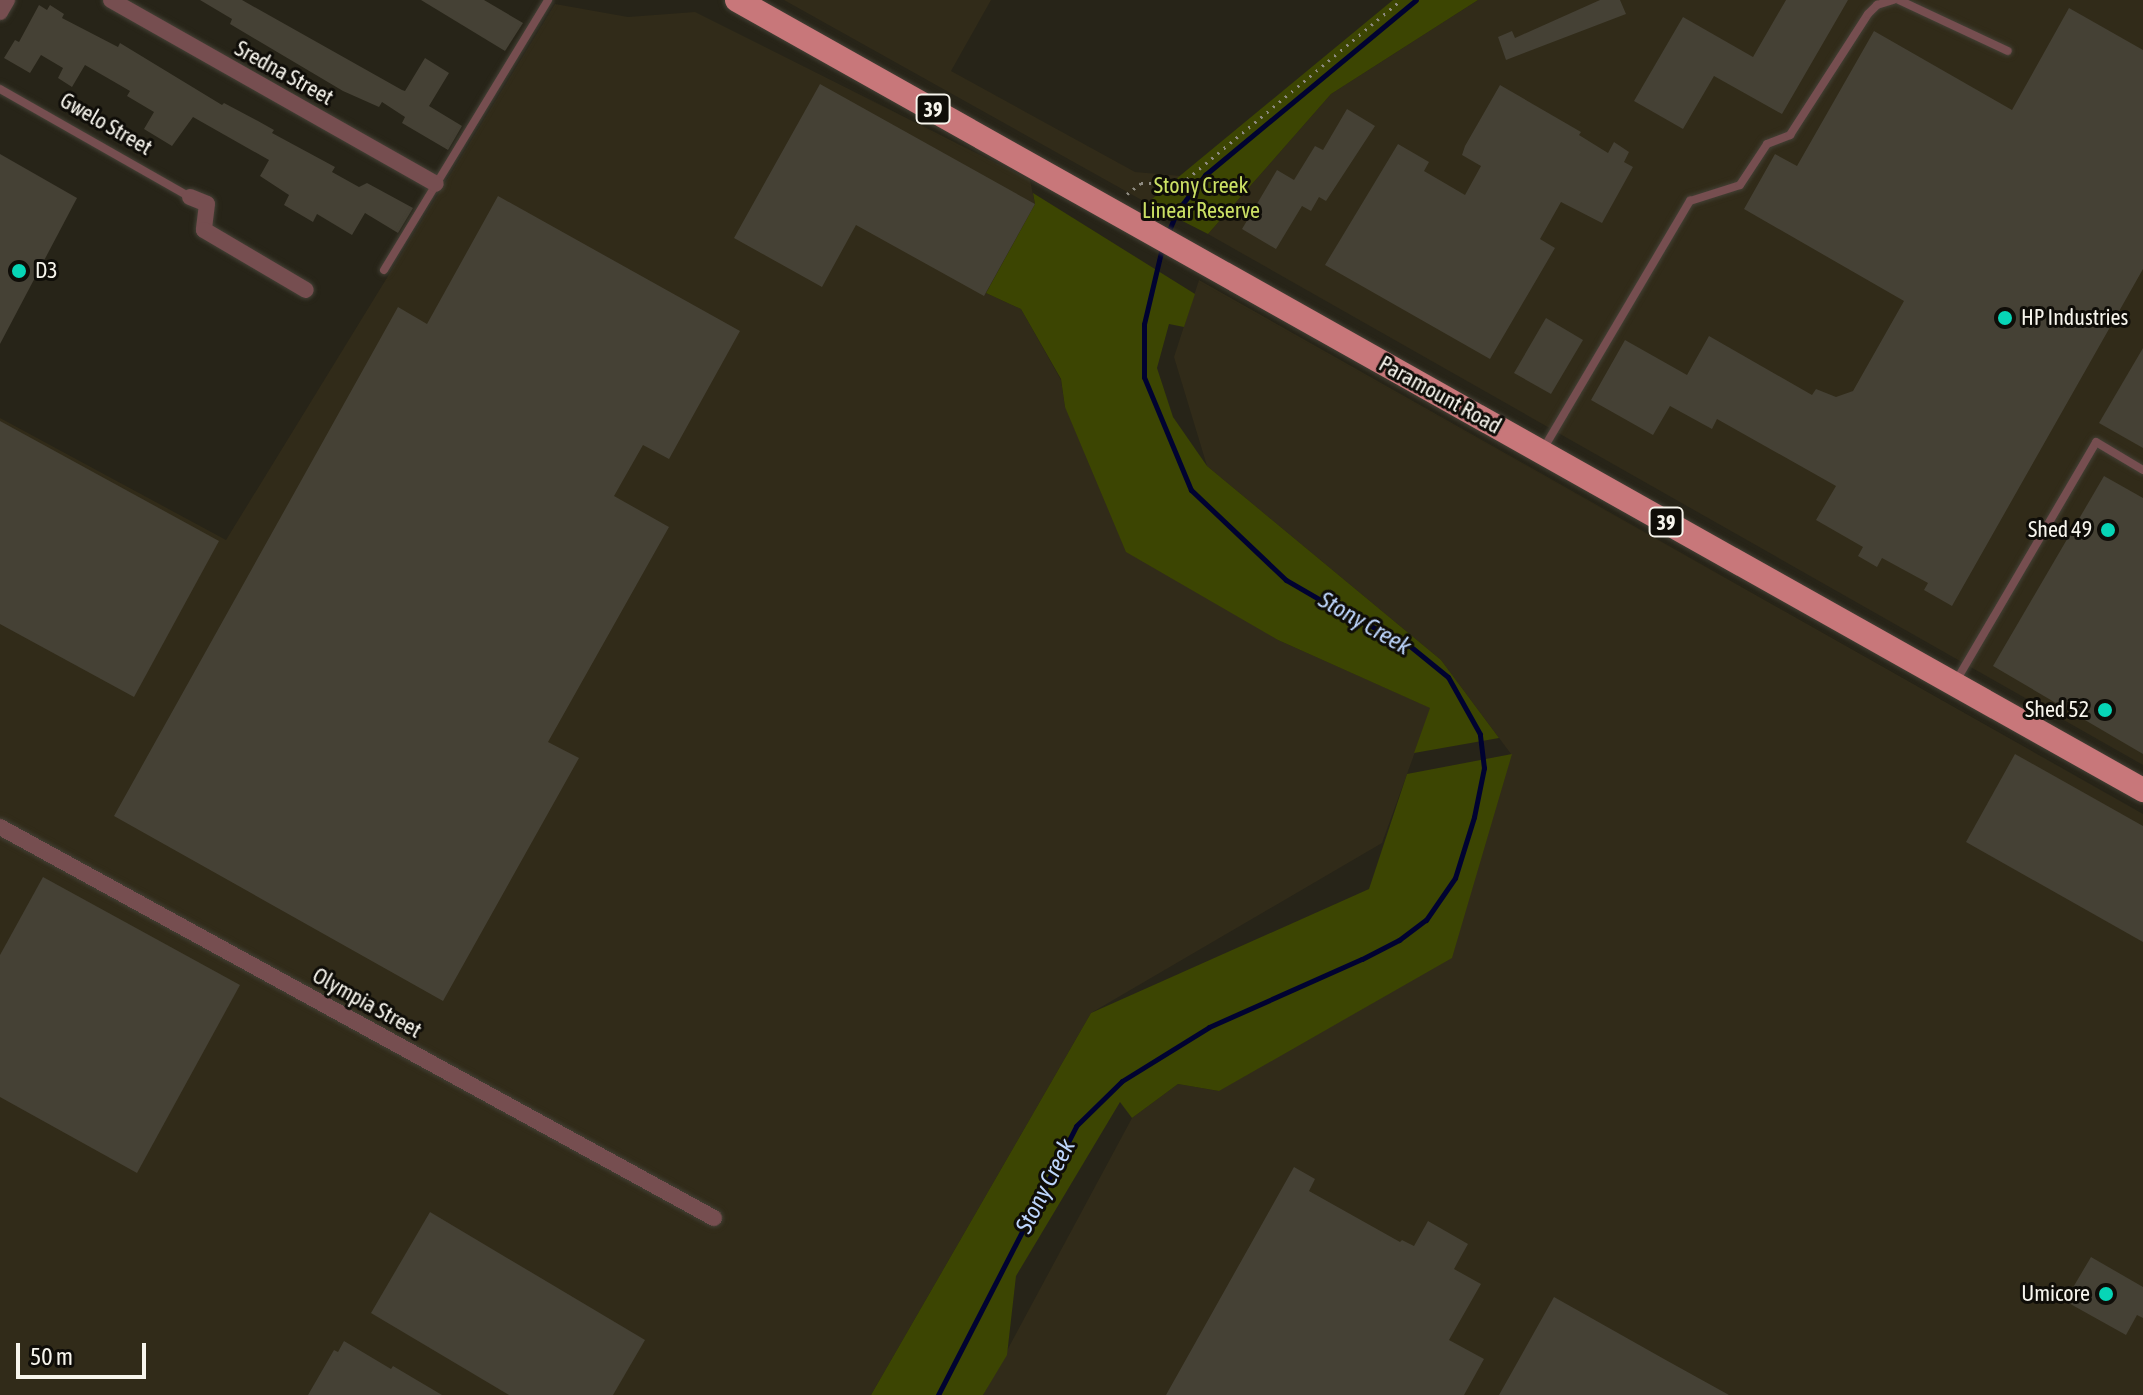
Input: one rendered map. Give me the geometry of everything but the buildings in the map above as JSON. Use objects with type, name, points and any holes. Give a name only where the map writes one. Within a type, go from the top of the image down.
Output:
[{"type":"main road","name":"Paramount Road","points":[[737,0],[2143,790]]},
{"type":"street","points":[[0,12],[7,0]]},
{"type":"street","name":"Sredna Street","points":[[111,0],[436,184]]},
{"type":"street","points":[[190,197],[207,204],[204,230],[306,290]]},
{"type":"street","name":"Olympia Street","points":[[0,827],[714,1218]]},
{"type":"lane","points":[[384,270],[548,0]]},
{"type":"lane","points":[[1542,452],[1690,201],[1740,185],[1767,144],[1790,135],[1868,14],[1877,5],[1896,0],[2008,51]]},
{"type":"lane","name":"Gwelo Street","points":[[0,89],[190,197]]},
{"type":"lane","points":[[1954,684],[2096,442],[2143,470]]},
{"type":"path","points":[[1132,187],[1141,183],[1176,183],[1187,179],[1401,0]]},
{"type":"shaded area","points":[[784,0],[991,0],[951,71],[1135,172],[1181,176],[1147,203]]},
{"type":"shaded area","points":[[1478,0],[2143,0],[2143,765],[1208,234],[1331,94]]},
{"type":"shaded area","points":[[555,4],[628,17],[695,12],[1030,180],[1035,204],[986,293],[1021,309],[1061,380],[1065,407],[1278,640],[1431,708],[1382,843],[1091,1013],[871,1395],[0,1395],[0,418],[226,540]]},
{"type":"shaded area","points":[[1199,280],[2143,814],[2143,1395],[983,1395],[1132,1118],[1178,1084],[1219,1091],[1511,754],[1441,660],[1207,466],[1174,357]]},
{"type":"green space","name":"Stony Creek Linear Reserve","points":[[1393,0],[1478,0],[1331,94],[1208,234],[1147,203]]},
{"type":"green space","points":[[1033,193],[1195,294],[1184,327],[1169,324],[1157,368],[1173,417],[1207,466],[1441,660],[1499,738],[1414,753],[1430,708],[1278,640],[1126,552],[1065,407],[1061,379],[1021,309],[986,293],[1035,204]]},
{"type":"green space","points":[[1512,754],[1452,958],[1219,1091],[1178,1084],[1132,1118],[1120,1102],[1016,1276],[1007,1355],[983,1395],[871,1395],[1091,1013],[1369,889],[1407,774]]},
{"type":"waterway","name":"Stony Creek","points":[[1167,235],[1177,211],[1205,175],[1416,0]]},
{"type":"waterway","name":"Stony Creek","points":[[938,1395],[1076,1126],[1122,1081],[1209,1027],[1362,959],[1399,940],[1426,920],[1455,878],[1474,817],[1484,768],[1480,734],[1448,677],[1405,642],[1343,613],[1286,580],[1191,490],[1144,377],[1144,324],[1162,248]]},
{"type":"place","name":"D3","points":[[19,271]]},
{"type":"place","name":"HP Industries","points":[[2005,318]]},
{"type":"place","name":"Shed 49","points":[[2108,530]]},
{"type":"place","name":"Shed 52","points":[[2105,710]]},
{"type":"place","name":"Umicore","points":[[2106,1294]]}]
